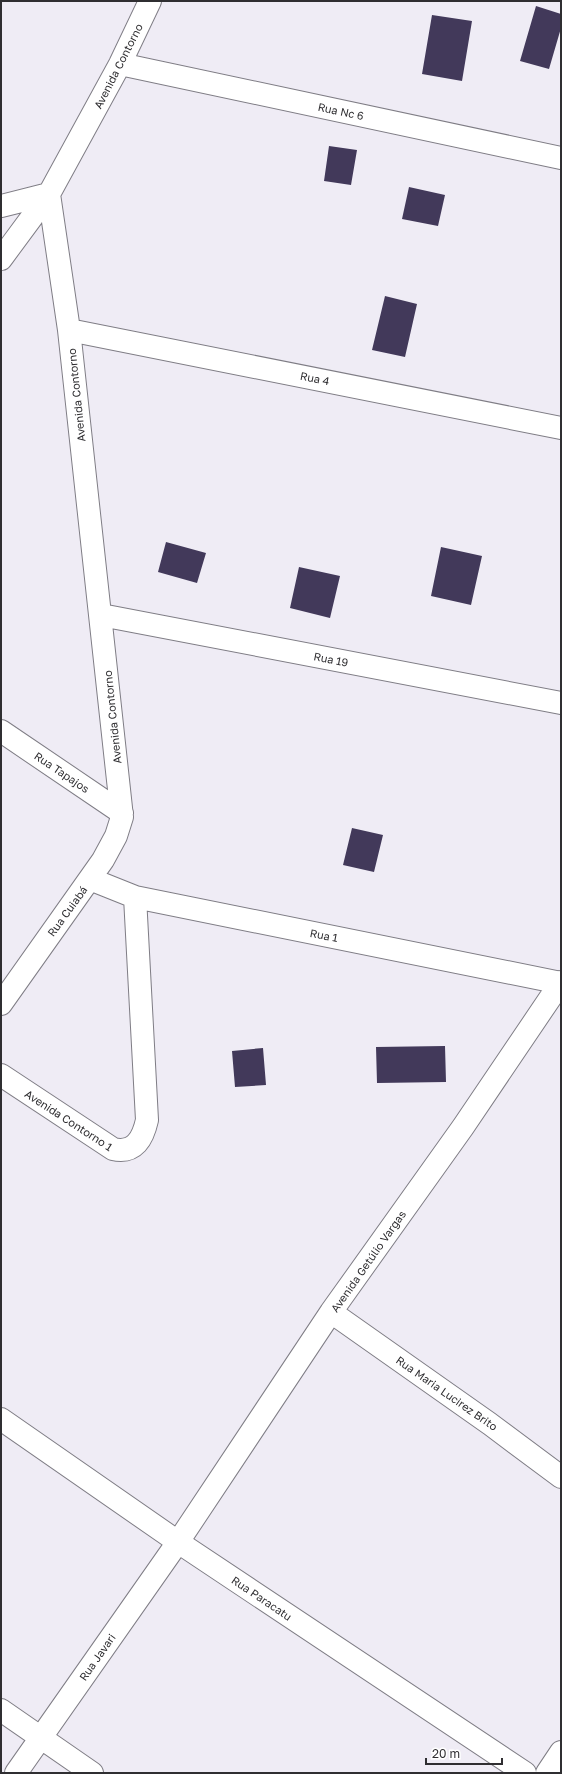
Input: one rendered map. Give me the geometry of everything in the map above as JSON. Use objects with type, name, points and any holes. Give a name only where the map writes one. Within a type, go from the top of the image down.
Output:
[{"type":"street","name":"Avenida Contorno","points":[[122,813],[69,330],[49,194],[120,64],[150,1]]},
{"type":"street","name":"Rua Nc 6","points":[[120,64],[561,158]]},
{"type":"street","points":[[1,206],[49,194]]},
{"type":"street","points":[[1,259],[49,194]]},
{"type":"street","name":"Rua 4","points":[[69,330],[561,428]]},
{"type":"street","name":"Rua 19","points":[[101,615],[561,703]]},
{"type":"street","name":"Rua Tapajos","points":[[1,731],[122,813]]},
{"type":"street","name":"Rua Cuiabá","points":[[1,1004],[90,879],[116,836],[122,813]]},
{"type":"street","name":"Rua 1","points":[[90,879],[135,897],[561,982]]},
{"type":"street","name":"Avenida Contorno 1","points":[[1,1075],[114,1150],[129,1150],[136,1145],[142,1137],[146,1120],[135,897]]},
{"type":"street","name":"Avenida Getúlio Vargas","points":[[178,1542],[331,1312],[463,1127],[561,982]]},
{"type":"street","name":"Rua Maria Lucirez Brito","points":[[331,1312],[561,1476]]},
{"type":"street","name":"Rua Paracatu","points":[[1,1419],[178,1542],[525,1773]]},
{"type":"street","name":"Rua Javari","points":[[16,1773],[178,1542]]},
{"type":"street","points":[[1,1710],[92,1773]]},
{"type":"street","points":[[547,1773],[561,1752]]},
{"type":"building","points":[[536,6],[561,14],[561,28],[549,69],[520,61]]},
{"type":"building","points":[[432,15],[472,21],[462,81],[422,74]]},
{"type":"building","points":[[329,146],[357,150],[351,185],[324,181]]},
{"type":"building","points":[[409,187],[445,195],[438,226],[402,219]]},
{"type":"building","points":[[385,296],[417,304],[405,357],[372,350]]},
{"type":"building","points":[[166,542],[206,553],[197,583],[158,572]]},
{"type":"building","points":[[441,547],[482,556],[471,605],[431,596]]},
{"type":"building","points":[[299,567],[340,576],[330,618],[290,608]]},
{"type":"building","points":[[352,828],[383,835],[374,872],[343,865]]},
{"type":"building","points":[[445,1046],[446,1082],[377,1083],[376,1047]]},
{"type":"building","points":[[263,1048],[266,1085],[235,1087],[232,1051]]}]
